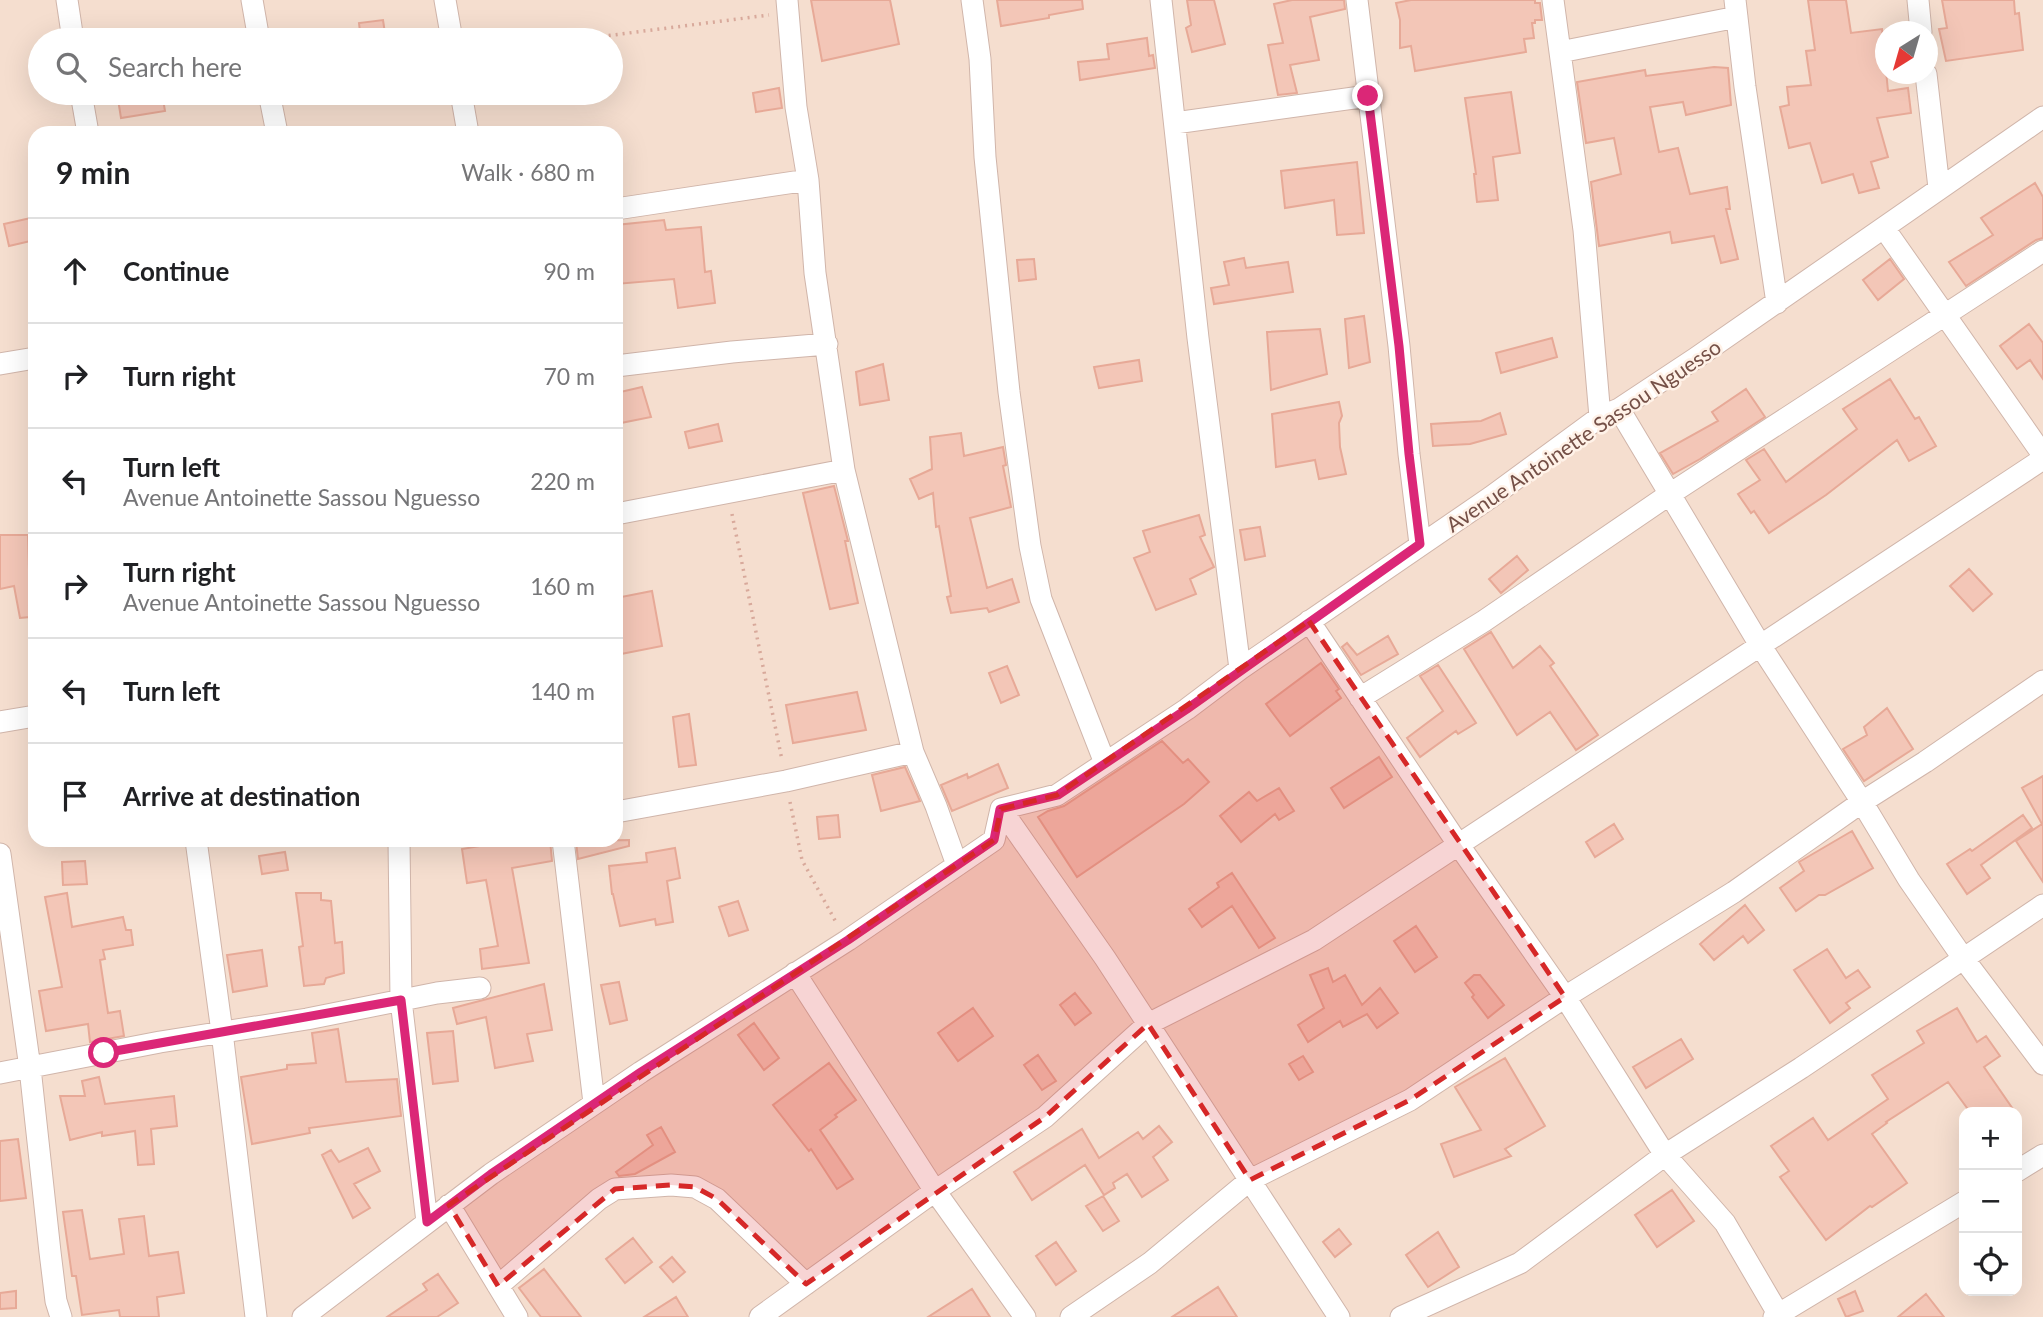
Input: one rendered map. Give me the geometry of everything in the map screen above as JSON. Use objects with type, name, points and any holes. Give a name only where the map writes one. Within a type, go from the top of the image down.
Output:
[{"type":"street","points":[[67,0],[71,28]]},
{"type":"street","points":[[252,0],[257,28]]},
{"type":"street","points":[[445,0],[451,28]]},
{"type":"street","points":[[972,0],[980,59],[985,157],[1009,392],[1030,545],[1041,598],[1105,763]]},
{"type":"street","points":[[1161,0],[1198,338],[1240,669]]},
{"type":"street","points":[[1356,0],[1399,346],[1420,544]]},
{"type":"street","points":[[1553,0],[1609,413],[1670,494],[1760,645],[1909,880],[1963,958],[2043,1064]]},
{"type":"street","points":[[1918,0],[1921,21]]},
{"type":"street","points":[[788,6],[796,107],[808,180],[815,273],[844,470],[913,752],[957,865]]},
{"type":"street","points":[[1560,52],[1736,8],[1777,303]]},
{"type":"street","points":[[1927,84],[1939,188]]},
{"type":"street","points":[[1175,123],[1368,96]]},
{"type":"street","points":[[83,105],[87,126]]},
{"type":"street","points":[[271,105],[276,126]]},
{"type":"street","points":[[463,105],[467,126]]},
{"type":"street","name":"Avenue Antoinette Sassou Nguesso","points":[[1000,809],[1058,795],[1187,709],[1240,669],[1609,413],[1777,303],[2043,117]]},
{"type":"street","points":[[623,208],[808,180]]},
{"type":"street","points":[[760,1317],[935,1191],[1045,1117],[1148,1024],[1314,940],[2043,457],[1884,228]]},
{"type":"street","points":[[1360,698],[1484,621],[1670,494],[2043,251]]},
{"type":"street","points":[[623,365],[827,344]]},
{"type":"street","points":[[0,364],[28,359]]},
{"type":"street","points":[[623,513],[844,470]]},
{"type":"street","points":[[1309,621],[1458,844],[1565,997],[1665,1155],[1725,1223],[1777,1316],[1959,1205]]},
{"type":"street","points":[[1071,1317],[1150,1263],[1250,1180],[1409,1100],[1565,997],[1734,892],[1862,802],[2043,681]]},
{"type":"street","points":[[0,722],[28,717]]},
{"type":"street","points":[[623,811],[786,781],[913,752]]},
{"type":"street","points":[[303,1317],[449,1205],[594,1104],[848,940],[994,840],[1000,809]]},
{"type":"street","points":[[1000,809],[1105,958],[1339,1317]]},
{"type":"street","points":[[196,847],[222,1032],[256,1317]]},
{"type":"street","points":[[399,847],[401,1000],[427,1222]]},
{"type":"street","points":[[564,847],[594,1104]]},
{"type":"street","points":[[0,854],[30,1068],[56,1301],[61,1317]]},
{"type":"street","points":[[1401,1317],[1520,1263],[1665,1155],[1801,1068],[2043,905]]},
{"type":"street","points":[[795,973],[935,1191],[1025,1317]]},
{"type":"street","points":[[0,1073],[480,988]]},
{"type":"street","points":[[2019,1170],[2043,1155]]},
{"type":"street","points":[[498,1286],[598,1199],[615,1189],[671,1185],[695,1187],[717,1199],[806,1284]]},
{"type":"street","points":[[449,1205],[516,1317]]},
{"type":"path","points":[[623,32],[788,6]]},
{"type":"path","points":[[727,494],[759,638],[802,860],[848,940]]},
{"type":"highlighted area","points":[[1309,621],[1565,997],[1410,1100],[1250,1180],[1148,1024],[1045,1117],[806,1284],[717,1199],[695,1187],[671,1185],[615,1189],[498,1286],[449,1205],[994,840],[1001,809],[1057,795]]},
{"type":"shaded area","points":[[0,0],[2043,0],[2043,1317],[0,1317]]},
{"type":"building","points":[[811,0],[890,0],[899,44],[822,61]]},
{"type":"building","points":[[997,0],[1082,0],[1083,9],[1001,26]]},
{"type":"building","points":[[1187,0],[1214,0],[1225,44],[1192,52],[1186,28],[1191,25]]},
{"type":"building","points":[[1292,0],[1344,0],[1345,9],[1310,17],[1319,60],[1290,65],[1297,93],[1278,95],[1268,45],[1283,43],[1274,4]]},
{"type":"building","points":[[1411,0],[1535,0],[1535,3],[1540,3],[1542,20],[1532,23],[1534,38],[1524,39],[1526,52],[1415,71],[1411,46],[1400,48],[1400,20],[1396,3]]},
{"type":"building","points":[[1808,0],[1846,0],[1851,33],[1875,30],[1875,84],[1887,84],[1888,91],[1908,88],[1911,113],[1877,118],[1888,157],[1871,162],[1879,188],[1859,193],[1853,174],[1822,183],[1810,143],[1789,148],[1780,107],[1789,105],[1787,87],[1811,85],[1806,51],[1815,50]]},
{"type":"building","points":[[1942,0],[2014,0],[2015,14],[2019,13],[2023,50],[1946,61],[1939,29],[1947,28]]},
{"type":"building","points":[[383,20],[384,28],[360,28],[359,23]]},
{"type":"building","points":[[1147,38],[1149,56],[1153,55],[1155,68],[1080,80],[1078,62],[1109,59],[1107,44]]},
{"type":"building","points":[[1714,67],[1728,68],[1731,105],[1686,115],[1683,102],[1650,107],[1659,152],[1678,148],[1690,194],[1727,187],[1730,209],[1726,209],[1738,259],[1721,263],[1714,236],[1672,243],[1670,232],[1599,246],[1591,182],[1621,174],[1614,138],[1586,143],[1577,82],[1645,70],[1646,76]]},
{"type":"building","points":[[779,88],[782,108],[756,112],[753,93]]},
{"type":"building","points":[[1511,92],[1520,153],[1493,157],[1498,200],[1477,202],[1476,174],[1465,98]]},
{"type":"building","points":[[119,105],[164,105],[165,111],[121,118]]},
{"type":"building","points":[[1357,162],[1364,233],[1337,235],[1334,200],[1285,208],[1281,171]]},
{"type":"building","points":[[2035,183],[2043,197],[2043,238],[1966,286],[1949,262],[1993,235],[1981,218]]},
{"type":"building","points":[[28,219],[28,242],[9,246],[4,224]]},
{"type":"building","points":[[664,220],[666,230],[701,227],[705,272],[711,271],[715,303],[678,308],[674,279],[623,283],[623,224]]},
{"type":"building","points":[[1244,258],[1246,268],[1288,262],[1293,292],[1214,304],[1211,288],[1229,285],[1224,262]]},
{"type":"building","points":[[1034,259],[1036,279],[1019,281],[1017,260]]},
{"type":"building","points":[[1890,259],[1904,279],[1878,300],[1863,280]]},
{"type":"building","points":[[1364,316],[1370,362],[1349,368],[1345,319]]},
{"type":"building","points":[[2029,324],[2043,343],[2043,379],[2030,360],[2017,369],[2000,346]]},
{"type":"building","points":[[1320,329],[1327,374],[1271,390],[1267,332]]},
{"type":"building","points":[[1552,338],[1557,357],[1501,373],[1496,353]]},
{"type":"building","points":[[1139,360],[1142,381],[1099,388],[1094,367]]},
{"type":"building","points":[[883,364],[889,400],[860,405],[856,372]]},
{"type":"building","points":[[1890,379],[1915,419],[1919,417],[1936,446],[1909,461],[1897,440],[1826,495],[1769,533],[1738,494],[1760,480],[1746,460],[1764,449],[1786,482],[1857,429],[1843,409]]},
{"type":"building","points":[[642,387],[651,417],[623,423],[623,391]]},
{"type":"building","points":[[1746,389],[1765,417],[1673,474],[1660,453],[1718,421],[1712,412]]},
{"type":"building","points":[[1339,402],[1342,416],[1339,423],[1340,447],[1346,474],[1319,479],[1315,460],[1276,467],[1272,414]]},
{"type":"building","points":[[1500,413],[1506,434],[1470,444],[1433,446],[1431,424],[1481,421]]},
{"type":"building","points":[[718,424],[722,441],[689,448],[685,432]]},
{"type":"building","points":[[961,433],[964,456],[1003,447],[1006,465],[1003,466],[1011,507],[970,518],[987,588],[1012,579],[1019,602],[989,612],[987,608],[951,613],[947,597],[951,596],[939,526],[936,527],[933,493],[919,499],[910,479],[932,469],[930,437]]},
{"type":"building","points":[[834,486],[848,541],[845,541],[858,603],[830,609],[803,493]]},
{"type":"building","points":[[1199,515],[1205,535],[1200,537],[1214,567],[1190,579],[1196,594],[1156,610],[1134,558],[1150,552],[1143,531]]},
{"type":"building","points":[[1260,527],[1265,556],[1245,560],[1240,530]]},
{"type":"building","points":[[0,535],[28,535],[28,617],[20,618],[14,586],[0,589]]},
{"type":"building","points":[[1517,556],[1528,570],[1501,593],[1489,579]]},
{"type":"building","points":[[1969,569],[1992,594],[1973,611],[1950,586]]},
{"type":"building","points":[[652,591],[662,646],[623,654],[623,597]]},
{"type":"building","points":[[1491,632],[1513,668],[1540,646],[1554,663],[1550,666],[1598,735],[1576,750],[1550,712],[1517,735],[1464,649]]},
{"type":"building","points":[[1388,636],[1398,654],[1361,675],[1342,647],[1347,643],[1357,655]]},
{"type":"building","points":[[1321,663],[1339,689],[1336,691],[1341,698],[1290,736],[1266,704]]},
{"type":"building","points":[[1438,665],[1476,723],[1458,734],[1456,731],[1420,757],[1407,738],[1443,711],[1420,676]]},
{"type":"building","points":[[1007,666],[1019,695],[1001,703],[989,673]]},
{"type":"building","points":[[857,692],[866,730],[793,743],[786,705]]},
{"type":"building","points":[[1887,708],[1913,749],[1864,781],[1843,749],[1867,735],[1864,727]]},
{"type":"building","points":[[689,714],[696,765],[679,767],[673,717]]},
{"type":"building","points":[[1162,741],[1183,763],[1188,759],[1209,782],[1184,804],[1077,877],[1038,817],[1064,806]]},
{"type":"building","points":[[1379,757],[1392,777],[1344,808],[1331,788]]},
{"type":"building","points":[[998,764],[1008,788],[952,811],[941,785],[967,774],[968,778]]},
{"type":"building","points":[[905,767],[920,801],[881,811],[872,775]]},
{"type":"building","points":[[2043,776],[2043,882],[2016,841],[2042,824],[2022,788]]},
{"type":"building","points":[[1279,788],[1294,811],[1279,820],[1275,814],[1241,842],[1220,816],[1249,792],[1257,801]]},
{"type":"building","points":[[838,815],[840,837],[819,839],[817,817]]},
{"type":"building","points":[[2023,815],[2032,828],[1981,865],[1990,878],[1967,894],[1947,864],[1970,849],[1972,851]]},
{"type":"building","points":[[1614,824],[1623,839],[1595,857],[1586,842]]},
{"type":"building","points":[[1852,831],[1873,868],[1825,895],[1819,895],[1796,911],[1780,888],[1804,871],[1799,862]]},
{"type":"building","points":[[623,840],[629,840],[629,846],[578,859],[577,847],[623,847]]},
{"type":"building","points":[[551,847],[552,861],[512,868],[529,963],[482,969],[480,949],[498,946],[486,880],[467,883],[462,849]]},
{"type":"building","points":[[675,848],[680,878],[667,881],[673,922],[656,925],[655,919],[620,926],[609,866],[647,862],[646,853]]},
{"type":"building","points":[[285,852],[288,870],[262,874],[259,856]]},
{"type":"building","points":[[85,861],[87,884],[63,885],[62,862]]},
{"type":"building","points":[[1232,873],[1275,938],[1259,948],[1232,906],[1202,927],[1189,909],[1219,887],[1217,883]]},
{"type":"building","points":[[67,893],[72,927],[123,917],[126,930],[131,930],[133,945],[103,950],[105,959],[100,960],[108,1013],[120,1011],[124,1036],[90,1042],[88,1024],[46,1031],[39,991],[62,987],[45,897]]},
{"type":"building","points":[[296,893],[321,893],[321,900],[331,901],[335,943],[342,942],[344,973],[326,978],[324,984],[304,986],[299,947],[303,946]]},
{"type":"building","points":[[738,901],[748,930],[729,936],[719,907]]},
{"type":"building","points":[[1745,905],[1764,930],[1748,943],[1743,936],[1714,960],[1700,944]]},
{"type":"building","points":[[1416,926],[1437,957],[1415,972],[1394,941]]},
{"type":"building","points":[[1827,949],[1846,978],[1858,970],[1870,987],[1846,1003],[1850,1008],[1830,1023],[1794,970]]},
{"type":"building","points":[[262,950],[267,986],[233,992],[227,955]]},
{"type":"building","points":[[1328,968],[1333,982],[1345,975],[1362,1005],[1380,988],[1398,1013],[1377,1028],[1367,1014],[1343,1027],[1340,1021],[1308,1042],[1298,1025],[1324,1008],[1310,975]]},
{"type":"building","points":[[1474,975],[1480,975],[1504,1005],[1488,1018],[1465,983]]},
{"type":"building","points":[[619,982],[627,1020],[610,1024],[601,985]]},
{"type":"building","points":[[544,984],[552,1030],[527,1034],[533,1061],[495,1068],[486,1017],[457,1024],[453,1008]]},
{"type":"building","points":[[1075,993],[1091,1013],[1075,1025],[1060,1005]]},
{"type":"building","points":[[973,1008],[993,1036],[958,1061],[938,1033]]},
{"type":"building","points":[[1957,1008],[1977,1042],[1986,1036],[2000,1056],[1984,1067],[2012,1107],[1966,1107],[1948,1082],[1886,1122],[1872,1134],[1907,1183],[1870,1206],[1826,1240],[1780,1177],[1789,1171],[1771,1146],[1813,1118],[1828,1140],[1888,1099],[1872,1075],[1924,1043],[1917,1031]]},
{"type":"building","points":[[754,1023],[779,1058],[764,1070],[738,1035]]},
{"type":"building","points":[[338,1029],[346,1082],[397,1079],[401,1116],[309,1128],[310,1133],[252,1144],[241,1077],[287,1069],[287,1065],[316,1063],[312,1033]]},
{"type":"building","points":[[453,1031],[458,1081],[433,1084],[427,1033]]},
{"type":"building","points":[[1681,1039],[1693,1059],[1646,1088],[1633,1067]]},
{"type":"building","points":[[1038,1055],[1056,1081],[1042,1090],[1024,1065]]},
{"type":"building","points":[[1303,1056],[1313,1072],[1299,1080],[1289,1064]]},
{"type":"building","points":[[1505,1058],[1545,1126],[1505,1149],[1511,1156],[1454,1177],[1441,1144],[1481,1130],[1455,1087]]},
{"type":"building","points":[[829,1063],[856,1100],[820,1130],[853,1179],[837,1189],[811,1149],[809,1151],[773,1105]]},
{"type":"building","points":[[99,1077],[105,1104],[174,1096],[177,1126],[151,1129],[154,1164],[138,1165],[135,1131],[102,1136],[102,1132],[70,1140],[60,1096],[85,1096],[82,1081]]},
{"type":"building","points":[[1159,1126],[1172,1142],[1153,1157],[1168,1180],[1142,1197],[1127,1174],[1113,1183],[1115,1188],[1104,1195],[1085,1165],[1032,1200],[1014,1172],[1082,1129],[1099,1158],[1138,1132],[1143,1139]]},
{"type":"building","points":[[661,1127],[675,1152],[635,1174],[619,1176],[616,1172],[653,1145],[647,1135]]},
{"type":"building","points":[[18,1139],[26,1198],[0,1201],[0,1141]]},
{"type":"building","points":[[368,1148],[380,1171],[354,1184],[370,1208],[353,1218],[322,1155],[331,1150],[339,1162]]},
{"type":"building","points":[[1672,1190],[1694,1221],[1657,1247],[1635,1215]]},
{"type":"building","points":[[1103,1196],[1119,1221],[1103,1231],[1086,1206]]},
{"type":"building","points":[[82,1210],[90,1259],[124,1254],[119,1219],[144,1216],[149,1256],[178,1252],[184,1293],[157,1297],[159,1317],[120,1317],[119,1310],[82,1315],[76,1276],[72,1276],[63,1212]]},
{"type":"building","points":[[1339,1229],[1351,1244],[1335,1257],[1323,1242]]},
{"type":"building","points":[[1438,1232],[1459,1267],[1428,1287],[1406,1255]]},
{"type":"building","points":[[633,1238],[652,1262],[625,1283],[606,1259]]},
{"type":"building","points":[[1056,1242],[1076,1271],[1056,1285],[1036,1256]]},
{"type":"building","points":[[672,1257],[685,1272],[673,1282],[660,1267]]},
{"type":"building","points":[[544,1269],[581,1317],[541,1317],[519,1288]]},
{"type":"building","points":[[438,1274],[458,1303],[437,1317],[387,1317],[427,1290],[423,1284]]},
{"type":"building","points":[[1218,1287],[1237,1317],[1172,1317]]},
{"type":"building","points":[[972,1289],[990,1317],[928,1317]]},
{"type":"building","points":[[16,1291],[16,1308],[0,1309],[0,1293]]},
{"type":"building","points":[[1855,1291],[1863,1311],[1846,1317],[1838,1299]]},
{"type":"building","points":[[1926,1294],[1944,1317],[1898,1317]]},
{"type":"building","points":[[676,1297],[688,1317],[644,1317]]},
{"type":"route","points":[[104,1053],[307,1019],[401,1000],[427,1222],[491,1174],[641,1072],[848,940],[994,840],[1000,809],[1058,795],[1187,709],[1420,544],[1368,96]]}]
